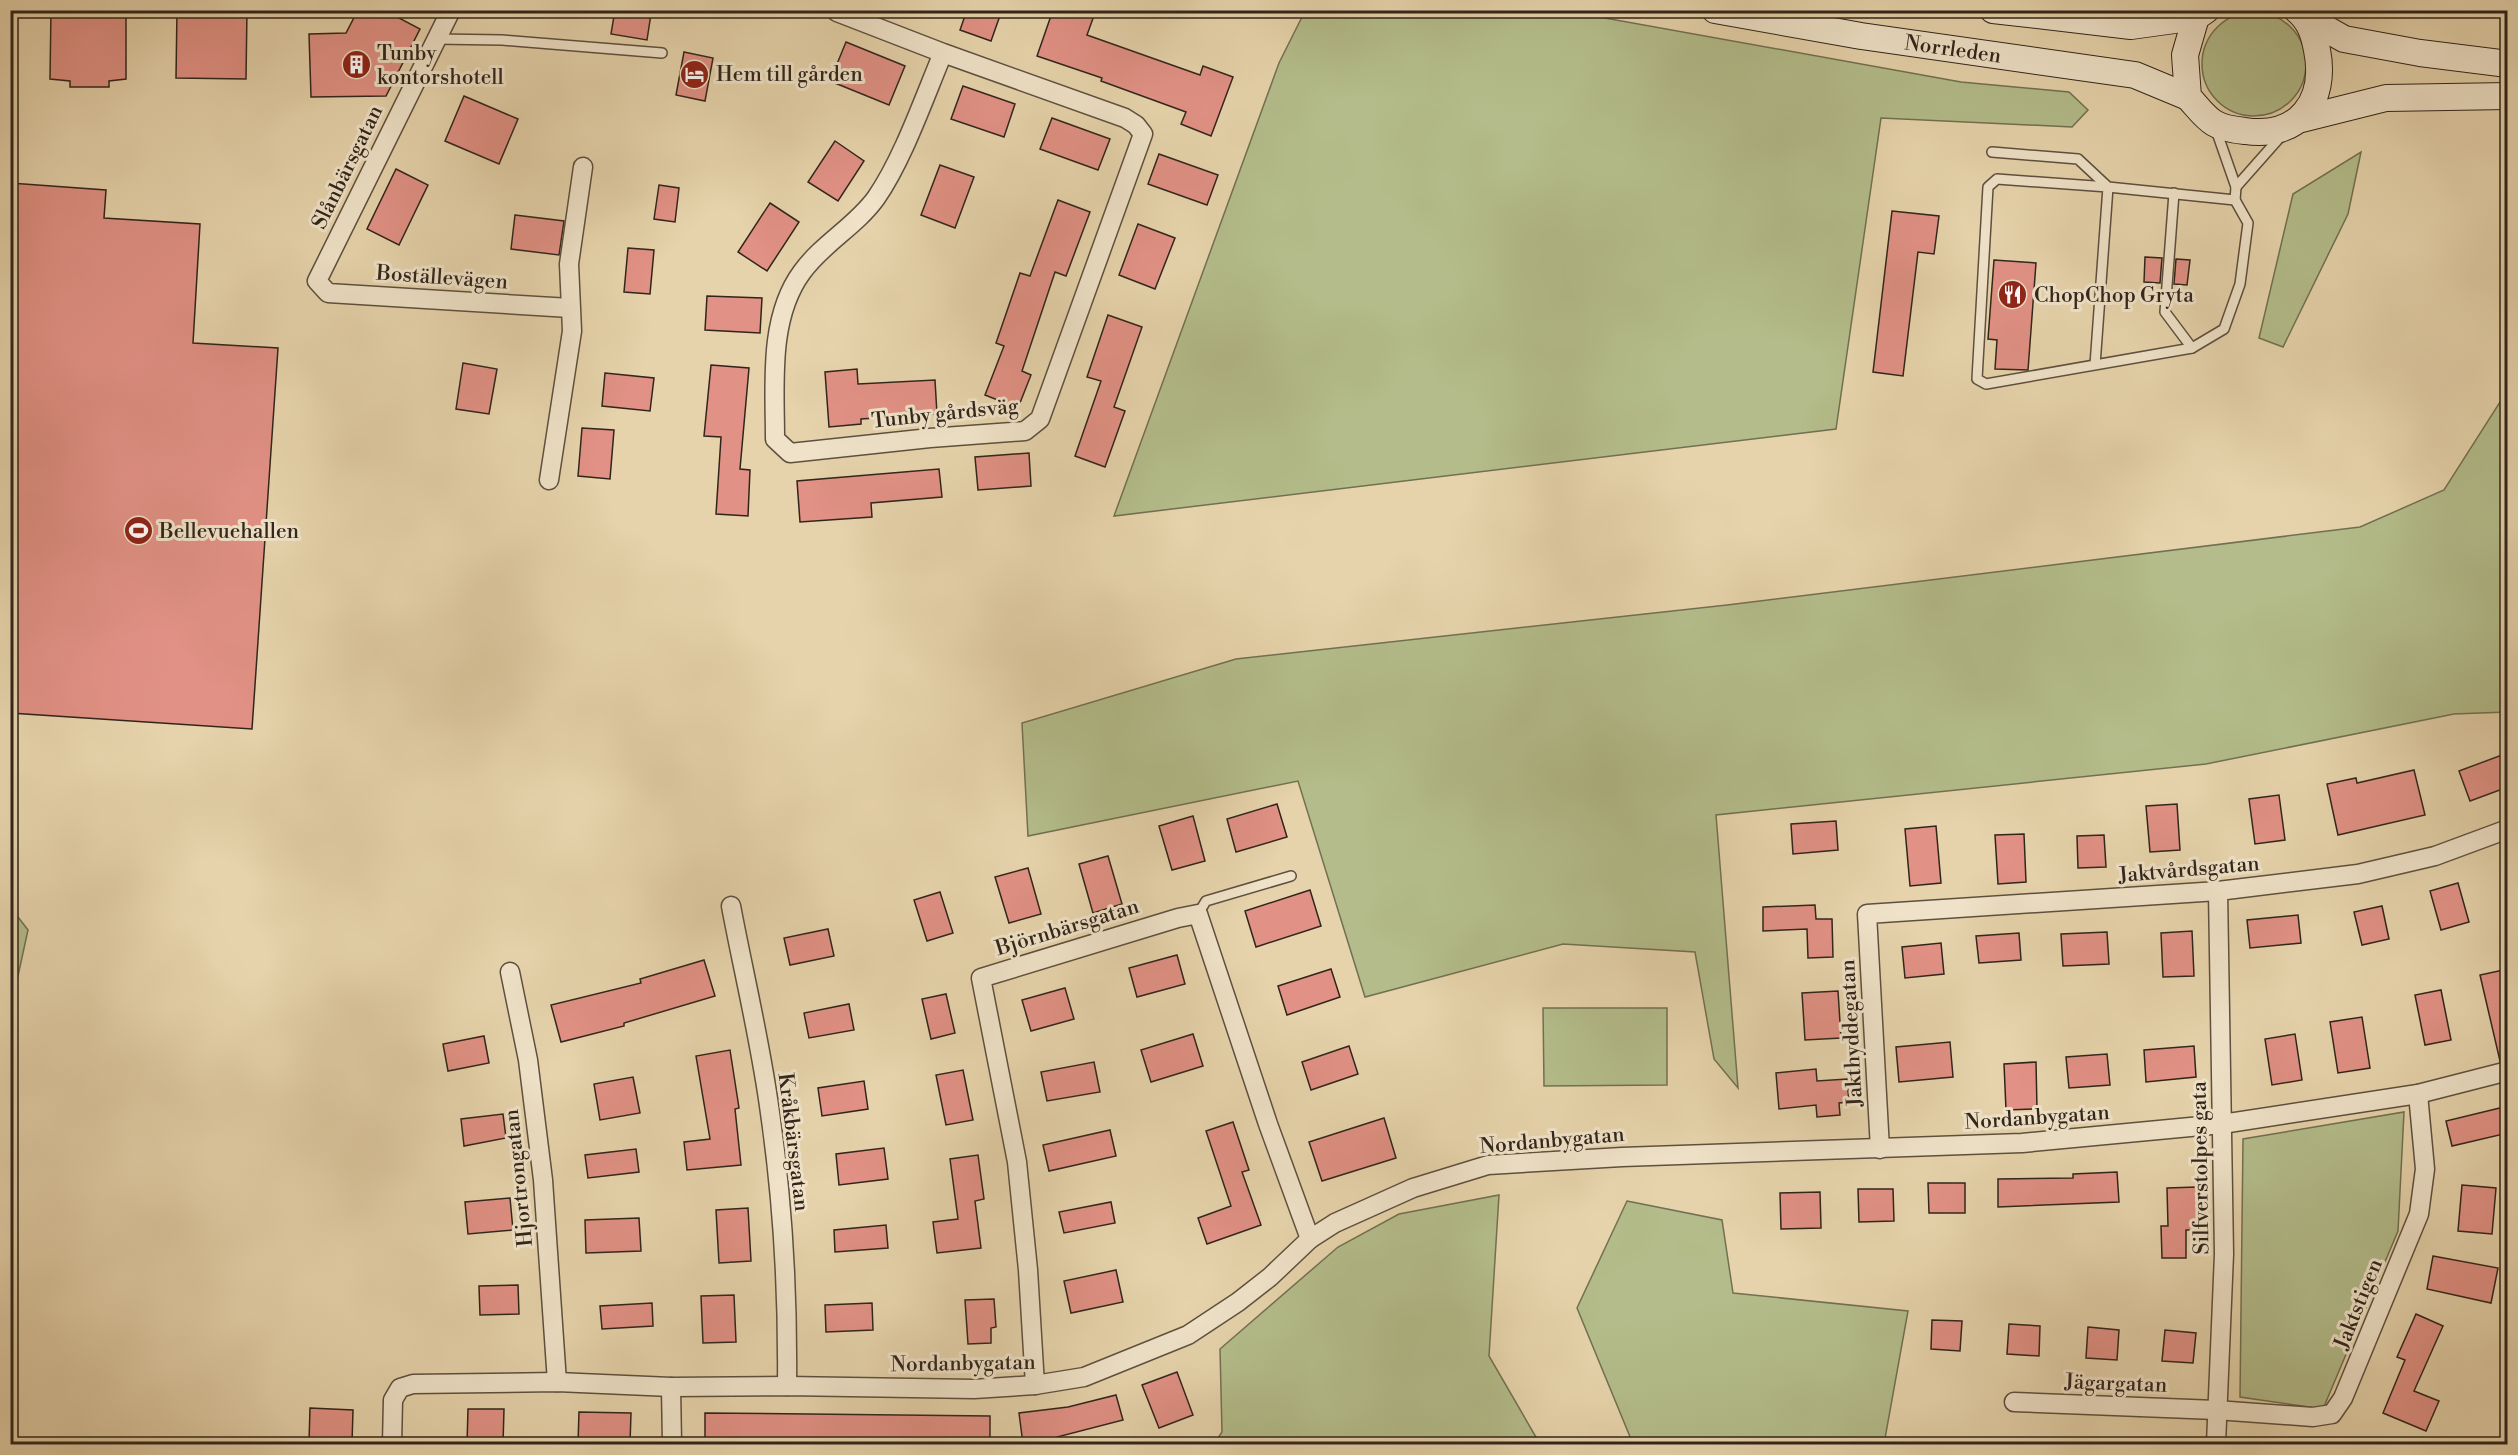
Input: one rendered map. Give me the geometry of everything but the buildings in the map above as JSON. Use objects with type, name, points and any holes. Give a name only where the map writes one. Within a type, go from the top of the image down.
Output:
[{"type":"main road","name":"Norrleden","points":[[1715,10],[1861,36],[2135,75],[2188,97]]},
{"type":"main road","name":"Norrleden","points":[[1993,10],[2131,26],[2201,14]]},
{"type":"main road","points":[[2201,14],[2185,55],[2188,97],[2214,123],[2237,130],[2258,133],[2386,98],[2508,96]]},
{"type":"main road","points":[[2302,14],[2344,39],[2420,53],[2508,64]]},
{"type":"main road","points":[[2296,123],[2316,96],[2321,69],[2315,38],[2302,14]]},
{"type":"street","name":"Slånbärsgatan","points":[[317,280],[451,10]]},
{"type":"street","name":"Tunby gårdsväg","points":[[832,11],[1125,118],[1136,125],[1143,135],[1041,418],[1025,431],[930,438],[790,453],[775,439],[774,358],[787,304],[802,271],[874,200],[889,179],[943,53]]},
{"type":"street","points":[[549,480],[572,331],[569,264],[583,167]]},
{"type":"street","name":"Boställevägen","points":[[317,280],[328,293],[570,308]]},
{"type":"street","name":"Jaktvårdsgatan","points":[[1867,914],[2218,891],[2358,874],[2435,856],[2508,829]]},
{"type":"street","name":"Silfverstolpes gata","points":[[2216,1444],[2224,1254],[2218,891]]},
{"type":"street","name":"Kråkbärsgatan","points":[[731,906],[770,1111],[788,1309],[787,1386]]},
{"type":"street","points":[[1198,914],[1268,1124],[1310,1239]]},
{"type":"street","name":"Björnbärsgatan","points":[[1035,1385],[1028,1270],[1017,1162],[981,978],[1178,918],[1198,914]]},
{"type":"street","name":"Jakthyddegatan","points":[[1867,914],[1880,1149]]},
{"type":"street","name":"Hjortrongatan","points":[[510,972],[528,1060],[543,1179],[557,1382]]},
{"type":"street","name":"Nordanbygatan","points":[[392,1444],[393,1400],[400,1388],[413,1384],[557,1382],[671,1387],[974,1389],[1035,1385],[1084,1377],[1188,1335],[1238,1302],[1270,1277],[1310,1239],[1358,1212],[1413,1188],[1488,1165],[1622,1156],[2022,1143],[2222,1124],[2418,1094],[2508,1071]]},
{"type":"street","name":"Jaktstigen","points":[[2216,1410],[2313,1417],[2332,1414],[2343,1398],[2419,1214],[2425,1169],[2418,1094]]},
{"type":"street","points":[[671,1387],[672,1444]]},
{"type":"street","name":"Jägargatan","points":[[2014,1402],[2216,1410]]},
{"type":"lane","points":[[436,39],[502,40],[662,54]]},
{"type":"lane","points":[[2214,123],[2236,187],[2235,200],[2248,224],[2240,284],[2224,328],[2192,348],[1986,384],[1977,379],[1988,187],[1997,178],[2235,200]]},
{"type":"lane","points":[[2236,187],[2296,123]]},
{"type":"lane","points":[[1992,152],[2078,159],[2108,187]]},
{"type":"lane","points":[[2095,365],[2108,187]]},
{"type":"lane","points":[[2174,194],[2165,312],[2192,348]]},
{"type":"lane","points":[[1198,914],[1206,901],[1290,876]]},
{"type":"green space","points":[[1305,11],[1566,11],[1961,82],[2069,92],[2088,110],[2072,127],[1881,118],[1836,429],[1114,516],[1279,63]]},
{"type":"green space","points":[[2254,12],[2274,16],[2291,27],[2302,44],[2306,64],[2302,84],[2291,101],[2274,112],[2254,116],[2234,112],[2217,101],[2206,84],[2202,64],[2206,44],[2217,27],[2234,16]]},
{"type":"green space","points":[[2361,152],[2348,214],[2283,347],[2259,338],[2293,194]]},
{"type":"green space","points":[[2507,391],[2507,712],[2454,714],[2206,764],[1716,815],[1738,1088],[1714,1059],[1695,952],[1563,944],[1365,997],[1298,781],[1028,836],[1022,723],[1236,659],[1727,605],[2360,527],[2444,490]]},
{"type":"green space","points":[[11,908],[28,930],[11,1008]]},
{"type":"green space","points":[[1543,1008],[1667,1008],[1667,1085],[1544,1086]]},
{"type":"green space","points":[[2404,1112],[2398,1231],[2323,1409],[2240,1397],[2243,1139]]},
{"type":"green space","points":[[1499,1195],[1489,1356],[1540,1444],[1214,1444],[1222,1432],[1220,1349],[1338,1247],[1399,1214]]},
{"type":"green space","points":[[1627,1201],[1722,1220],[1733,1293],[1908,1311],[1884,1444],[1633,1444],[1577,1308]]},
{"type":"place","name":"Tunby kontorshotell","points":[[356,65]]},
{"type":"place","name":"Hem till gården","points":[[695,74]]},
{"type":"place","name":"ChopChop Gryta","points":[[2013,295]]},
{"type":"place","name":"Bellevuehallen","points":[[138,531]]}]
